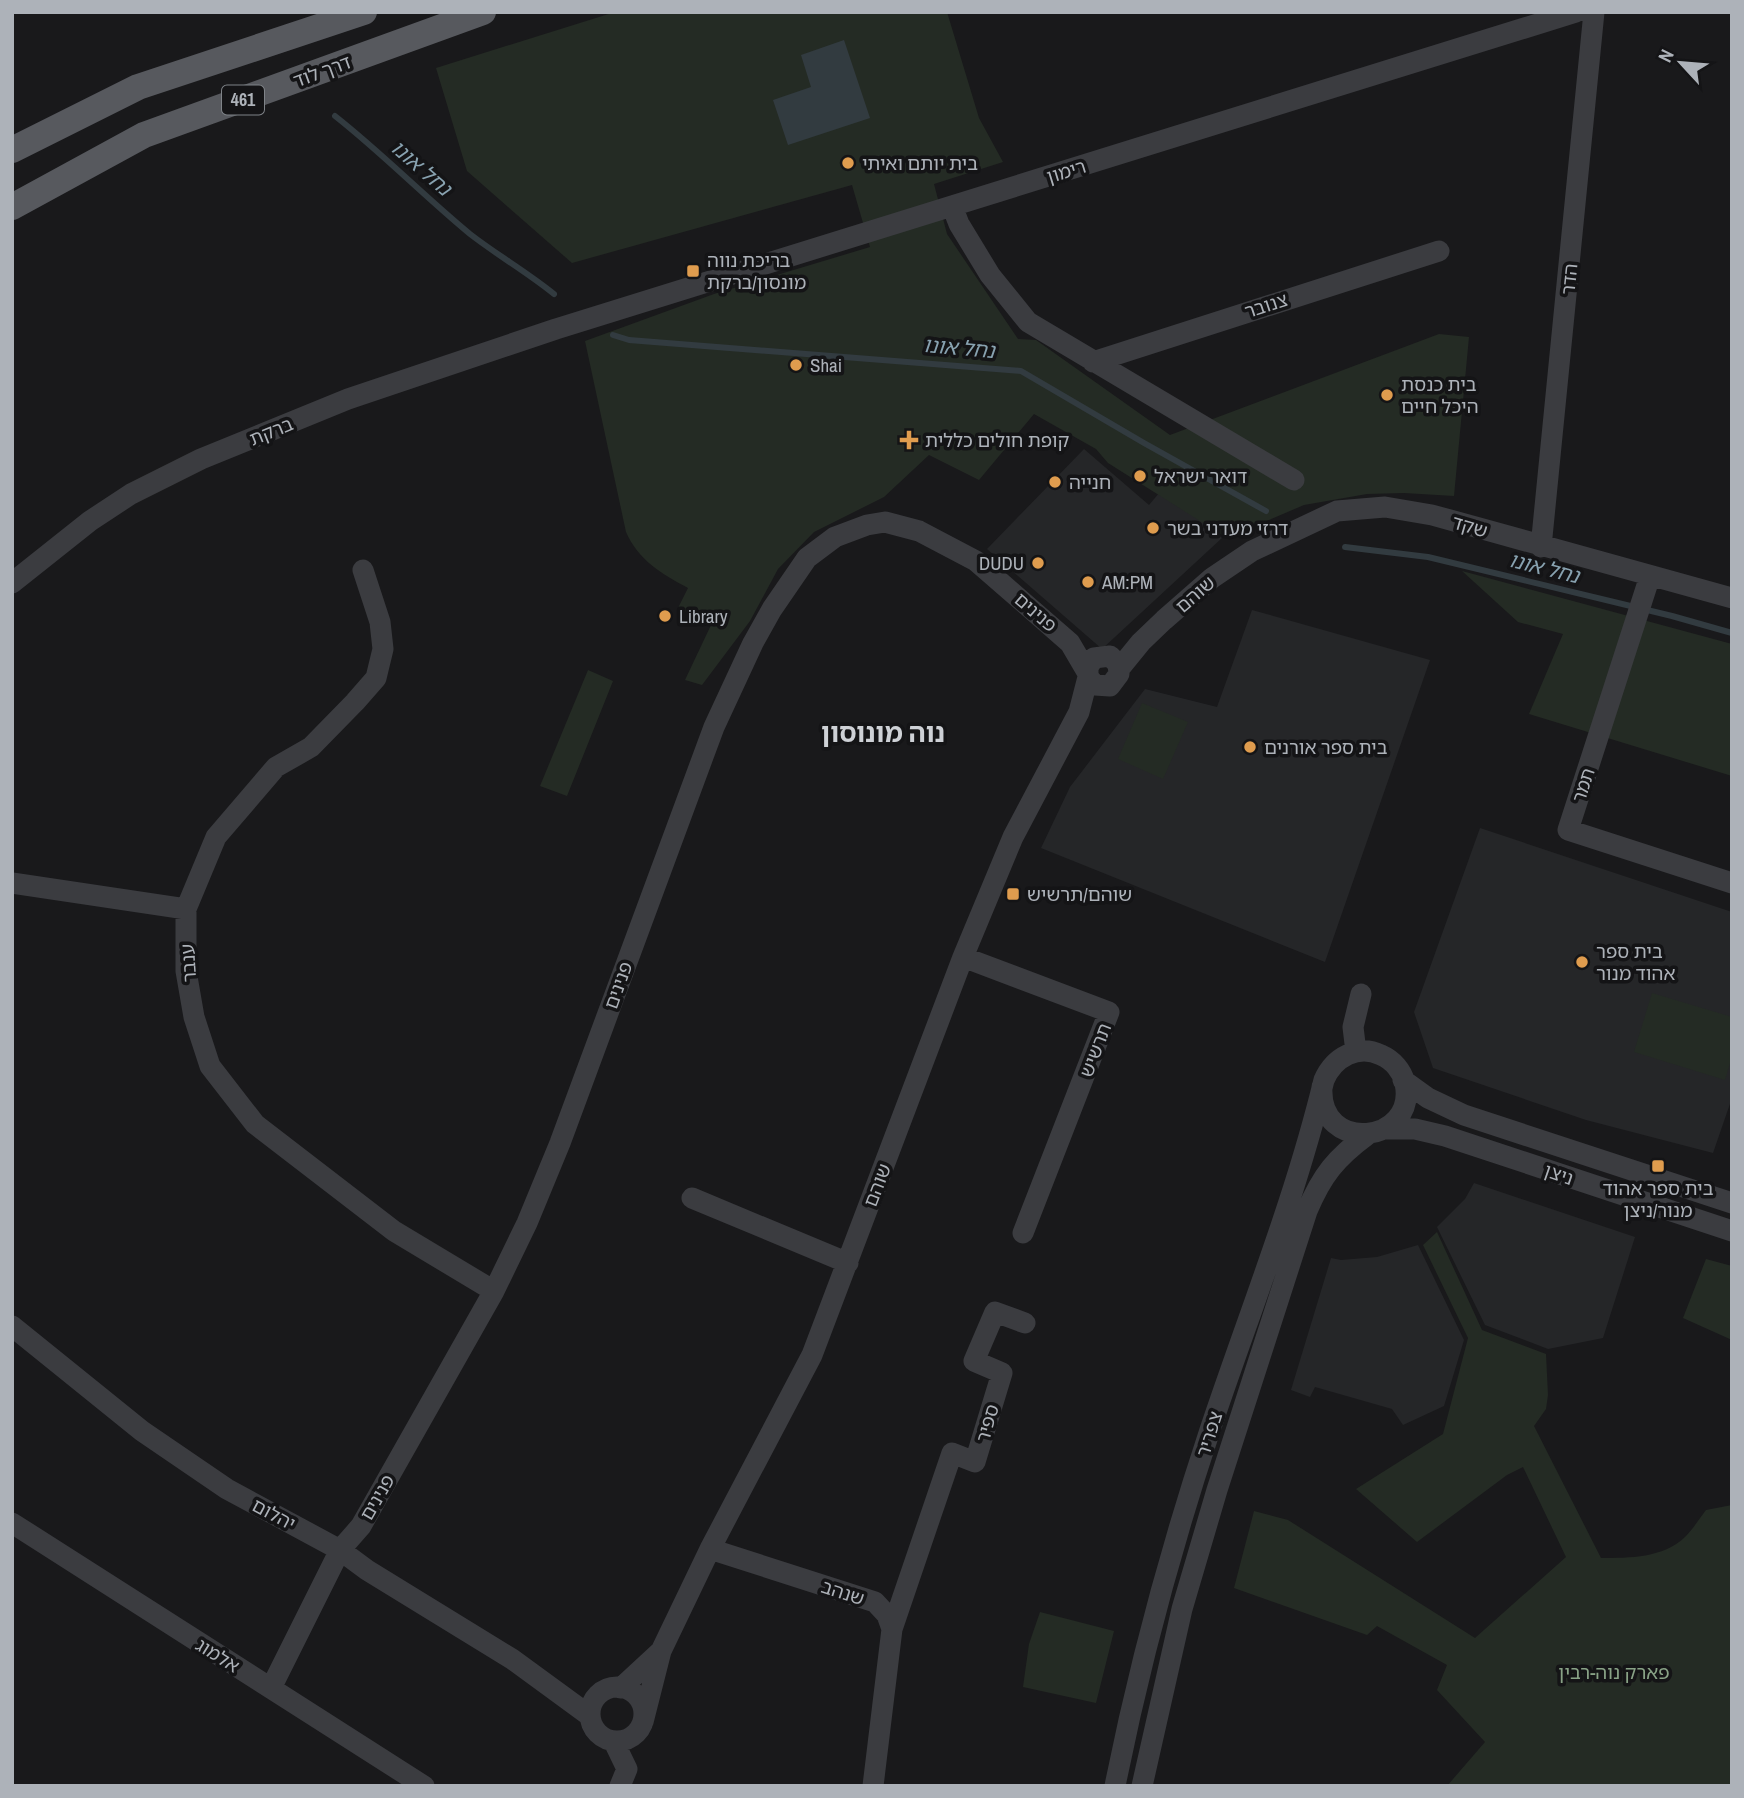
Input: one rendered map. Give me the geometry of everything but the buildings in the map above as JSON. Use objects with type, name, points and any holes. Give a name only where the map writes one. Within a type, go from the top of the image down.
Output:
[{"type":"main road","name":"461","points":[[12,150],[138,87],[364,12]]},
{"type":"main road","name":"דרך לוד","points":[[12,207],[144,135],[483,12]]},
{"type":"street","name":"רימון","points":[[556,329],[1576,12]]},
{"type":"street","name":"הדר","points":[[1541,547],[1594,12]]},
{"type":"street","points":[[952,206],[958,222],[990,275],[1028,322],[1294,480]]},
{"type":"street","name":"צנובר","points":[[1093,362],[1439,251]]},
{"type":"street","name":"ברקת","points":[[12,583],[90,521],[131,494],[201,459],[348,399],[556,329]]},
{"type":"street","name":"שקד","points":[[1252,551],[1337,511],[1385,507],[1432,515],[1732,598]]},
{"type":"street","name":"פנינים","points":[[271,1688],[340,1550],[361,1526],[494,1292],[527,1223],[560,1143],[714,727],[753,643],[772,609],[807,558],[835,537],[867,525],[885,522],[919,531],[976,561],[1101,669]]},
{"type":"street","name":"שוהם","points":[[643,1722],[661,1651],[709,1549],[811,1355],[963,957],[1013,837],[1101,669],[1141,642],[1212,578],[1252,551]]},
{"type":"street","name":"ענבר","points":[[363,570],[380,622],[383,649],[376,678],[311,747],[276,767],[216,837],[186,909],[186,971],[194,1017],[210,1066],[255,1124],[394,1231],[494,1292]]},
{"type":"street","name":"תמר","points":[[1650,576],[1568,830],[1732,883]]},
{"type":"street","points":[[12,883],[186,909]]},
{"type":"street","name":"תרשיש","points":[[963,957],[1110,1012],[1023,1233]]},
{"type":"street","points":[[1356,1052],[1353,1027],[1361,994]]},
{"type":"street","points":[[1372,1052],[1384,1056],[1394,1064],[1404,1080],[1403,1106],[1396,1119],[1376,1132],[1352,1133],[1335,1124],[1326,1111],[1322,1087],[1331,1066],[1345,1055],[1372,1052]]},
{"type":"street","name":"ניצן","points":[[1404,1080],[1428,1098],[1464,1115],[1732,1203]]},
{"type":"street","name":"צפריר","points":[[1115,1786],[1147,1643],[1174,1545],[1294,1181],[1322,1087]]},
{"type":"street","name":"ניצן","points":[[1376,1132],[1415,1129],[1445,1136],[1732,1231]]},
{"type":"street","name":"צפריר","points":[[1142,1786],[1182,1609],[1217,1490],[1307,1211],[1324,1175],[1336,1159],[1376,1132]]},
{"type":"street","points":[[692,1198],[848,1263]]},
{"type":"street","name":"ספיר","points":[[892,1629],[952,1453],[975,1462],[1002,1373],[974,1361],[995,1312],[1026,1323]]},
{"type":"street","name":"יהלום","points":[[12,1326],[142,1431],[227,1489],[340,1550],[367,1570],[512,1659],[590,1716]]},
{"type":"street","name":"אלמוג","points":[[12,1523],[424,1786]]},
{"type":"street","name":"שנהב","points":[[709,1549],[875,1602],[887,1615],[892,1629]]},
{"type":"street","points":[[873,1786],[892,1629]]},
{"type":"street","name":"שוהם","points":[[621,1688],[661,1651]]},
{"type":"street","name":"יהלום","points":[[549,1684],[598,1695]]},
{"type":"street","points":[[614,1742],[632,1737],[643,1722],[644,1713],[637,1696],[621,1688],[605,1690],[598,1695],[590,1716],[597,1733],[614,1742],[627,1769],[620,1786]]},
{"type":"shaded area","points":[[844,40],[870,118],[788,145],[773,100],[811,87],[801,55]]},
{"type":"shaded area","points":[[1084,449],[1149,505],[1165,486],[1222,538],[1102,649],[987,549]]},
{"type":"shaded area","name":"בית ספר אורנים","points":[[1252,610],[1430,660],[1325,962],[1041,848],[1070,787],[1145,689],[1217,707]]},
{"type":"shaded area","name":"בית ספר אהוד מנור","points":[[1480,828],[1732,912],[1732,1098],[1713,1153],[1586,1120],[1433,1068],[1414,1012]]},
{"type":"shaded area","points":[[1474,1183],[1635,1237],[1603,1338],[1548,1349],[1485,1325],[1437,1227],[1465,1199]]},
{"type":"shaded area","points":[[1418,1245],[1464,1340],[1444,1406],[1403,1425],[1392,1409],[1315,1387],[1310,1397],[1291,1390],[1331,1258],[1341,1260],[1377,1257]]},
{"type":"green space","points":[[615,12],[947,12],[979,118],[1003,162],[934,184],[947,234],[1018,339],[1036,340],[1170,435],[1439,334],[1469,337],[1454,496],[1367,494],[1304,505],[1227,538],[1108,463],[1096,449],[1034,414],[979,480],[929,455],[884,497],[814,532],[778,569],[750,621],[702,685],[685,680],[711,625],[678,608],[688,588],[660,572],[644,558],[626,532],[585,341],[714,294],[870,247],[852,185],[572,263],[467,171],[436,68]]},
{"type":"green space","points":[[1462,571],[1732,644],[1732,776],[1529,714],[1563,634],[1518,622]]},
{"type":"green space","points":[[588,670],[613,681],[567,796],[540,786]]},
{"type":"green space","points":[[1142,703],[1188,722],[1163,779],[1118,759]]},
{"type":"green space","points":[[1652,993],[1732,1017],[1732,1056],[1725,1080],[1634,1052]]},
{"type":"green space","name":"פארק נוה-רבין","points":[[1437,1232],[1482,1330],[1546,1354],[1546,1409],[1534,1426],[1601,1558],[1635,1557],[1667,1549],[1685,1537],[1706,1510],[1732,1505],[1732,1786],[1447,1786],[1485,1742],[1437,1690],[1447,1665],[1377,1626],[1367,1635],[1234,1588],[1254,1511],[1288,1520],[1475,1638],[1566,1557],[1523,1467],[1507,1475],[1417,1542],[1356,1489],[1443,1434],[1468,1338],[1423,1245]]},
{"type":"green space","points":[[1706,1259],[1732,1266],[1732,1340],[1683,1318]]},
{"type":"green space","points":[[1040,1612],[1114,1631],[1096,1703],[1023,1687],[1029,1644]]},
{"type":"waterway","name":"נחל אונו","points":[[335,116],[470,234],[554,294]]},
{"type":"waterway","name":"נחל אונו","points":[[613,335],[629,340],[1021,371],[1266,511]]},
{"type":"waterway","name":"נחל אונו","points":[[1345,547],[1428,557],[1732,633]]},
{"type":"place","name":"בית יותם ואיתי","points":[[848,163]]},
{"type":"place","name":"בריכת נווה מונסון/ברקת","points":[[693,271]]},
{"type":"place","name":"Shai","points":[[796,365]]},
{"type":"place","name":"בית כנסת היכל חיים","points":[[1387,395]]},
{"type":"place","name":"קופת חולים כללית","points":[[909,440]]},
{"type":"place","name":"דואר ישראל","points":[[1140,476]]},
{"type":"place","name":"חנייה","points":[[1055,482]]},
{"type":"place","name":"דרזי מעדני בשר","points":[[1153,528]]},
{"type":"place","name":"DUDU","points":[[1038,563]]},
{"type":"place","name":"AM:PM","points":[[1088,582]]},
{"type":"place","name":"Library","points":[[665,616]]},
{"type":"place","name":"בית ספר אורנים","points":[[1250,747]]},
{"type":"place","name":"שוהם/תרשיש","points":[[1013,894]]},
{"type":"place","name":"בית ספר אהוד מנור","points":[[1582,962]]},
{"type":"place","name":"בית ספר אהוד מנור/ניצן","points":[[1658,1166]]},
{"type":"district","name":"נוה מונוסון","points":[[883,733]]}]
